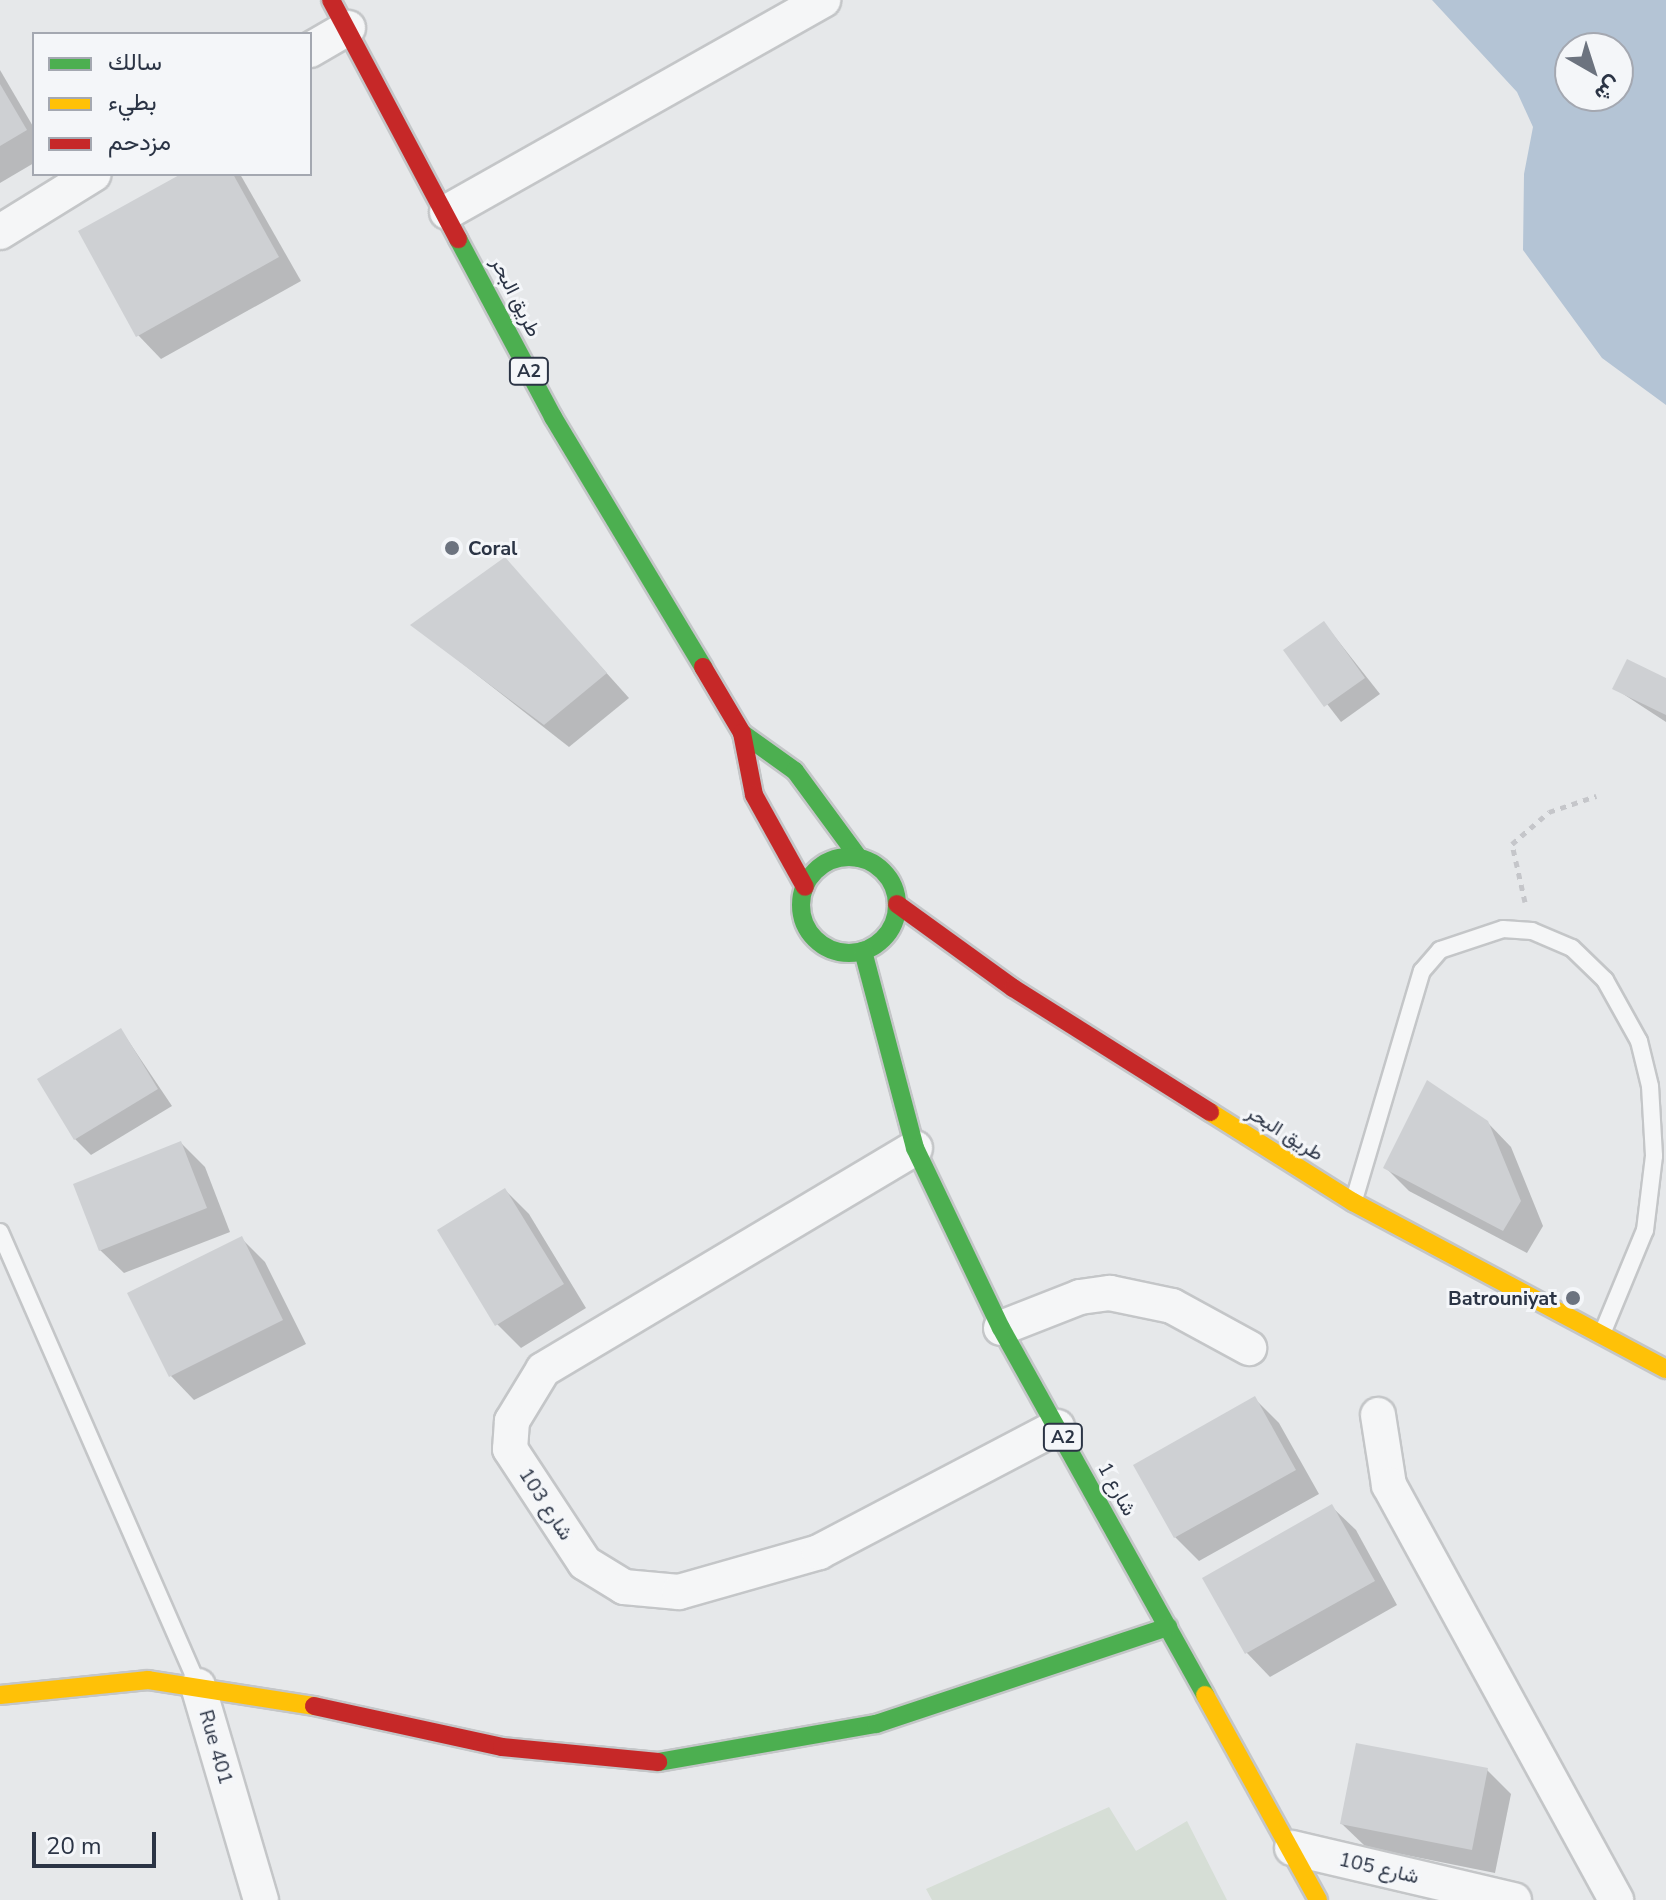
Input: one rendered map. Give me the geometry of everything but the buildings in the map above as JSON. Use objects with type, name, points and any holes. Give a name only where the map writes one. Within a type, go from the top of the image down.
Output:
[{"type":"main road","name":"طريق البحر","points":[[340,14],[553,417],[742,733],[754,795],[805,887]]},
{"type":"main road","name":"طريق البحر","points":[[742,733],[795,771],[859,858]]},
{"type":"main road","points":[[805,887],[827,863],[859,858]]},
{"type":"main road","name":"A2","points":[[859,858],[886,874],[897,904]]},
{"type":"main road","name":"A2","points":[[805,887],[803,918],[819,943],[863,951]]},
{"type":"main road","name":"طريق البحر","points":[[897,904],[1013,988],[1353,1202],[1600,1339],[1666,1369]]},
{"type":"main road","points":[[863,951],[888,933],[897,904]]},
{"type":"main road","name":"شارع 1","points":[[863,951],[915,1148],[1001,1328],[1292,1848],[1318,1900]]},
{"type":"main road","points":[[0,1695],[148,1680],[198,1686],[502,1747],[663,1762],[876,1724],[1168,1627]]},
{"type":"street","points":[[447,212],[823,0]]},
{"type":"street","points":[[312,48],[340,14]]},
{"type":"street","points":[[0,232],[91,176]]},
{"type":"street","name":"شارع 103","points":[[915,1148],[543,1370],[512,1421],[510,1449],[585,1563],[624,1587],[679,1592],[819,1552],[1057,1427]]},
{"type":"street","points":[[1001,1328],[1080,1297],[1110,1293],[1172,1306],[1249,1348]]},
{"type":"street","points":[[1378,1415],[1389,1485],[1616,1900]]},
{"type":"street","name":"Rue 401","points":[[198,1686],[261,1900]]},
{"type":"street","name":"شارع 105","points":[[1292,1848],[1514,1900]]},
{"type":"lane","points":[[1353,1202],[1422,971],[1440,950],[1473,935],[1532,931],[1572,948],[1605,980],[1639,1041],[1650,1086],[1654,1156],[1645,1230],[1600,1339]]},
{"type":"lane","points":[[0,1232],[198,1686]]},
{"type":"path","points":[[1532,931],[1512,844],[1549,812],[1596,796]]},
{"type":"shaded area","points":[[1109,1807],[1136,1851],[1187,1821],[1227,1900],[932,1900],[926,1889]]},
{"type":"water","points":[[1432,0],[1666,0],[1666,405],[1602,358],[1523,250],[1524,174],[1533,127],[1517,92]]},
{"type":"traffic: fast","points":[[458,239],[553,417],[703,667]]},
{"type":"traffic: fast","points":[[742,733],[795,771],[859,858]]},
{"type":"traffic: fast","points":[[849,857],[867,861],[883,871],[893,887],[897,905],[893,923],[883,939],[867,949],[849,953],[831,949],[815,939],[805,923],[801,905],[805,887],[815,871],[831,861],[849,857]]},
{"type":"traffic: fast","points":[[863,951],[915,1148],[1001,1328],[1205,1695]]},
{"type":"traffic: fast","points":[[658,1762],[876,1724],[1168,1627]]},
{"type":"traffic: slow","points":[[1210,1112],[1353,1202],[1666,1369]]},
{"type":"traffic: slow","points":[[0,1695],[148,1680],[314,1706]]},
{"type":"traffic: slow","points":[[1205,1695],[1318,1900]]},
{"type":"traffic: jam","points":[[331,0],[458,239]]},
{"type":"traffic: jam","points":[[703,667],[742,733],[754,795],[805,887]]},
{"type":"traffic: jam","points":[[897,904],[1013,988],[1210,1112]]},
{"type":"traffic: jam","points":[[314,1706],[502,1747],[658,1762]]},
{"type":"place","name":"Coral","points":[[452,548]]},
{"type":"place","name":"Batrouniyat","points":[[1573,1298]]}]
